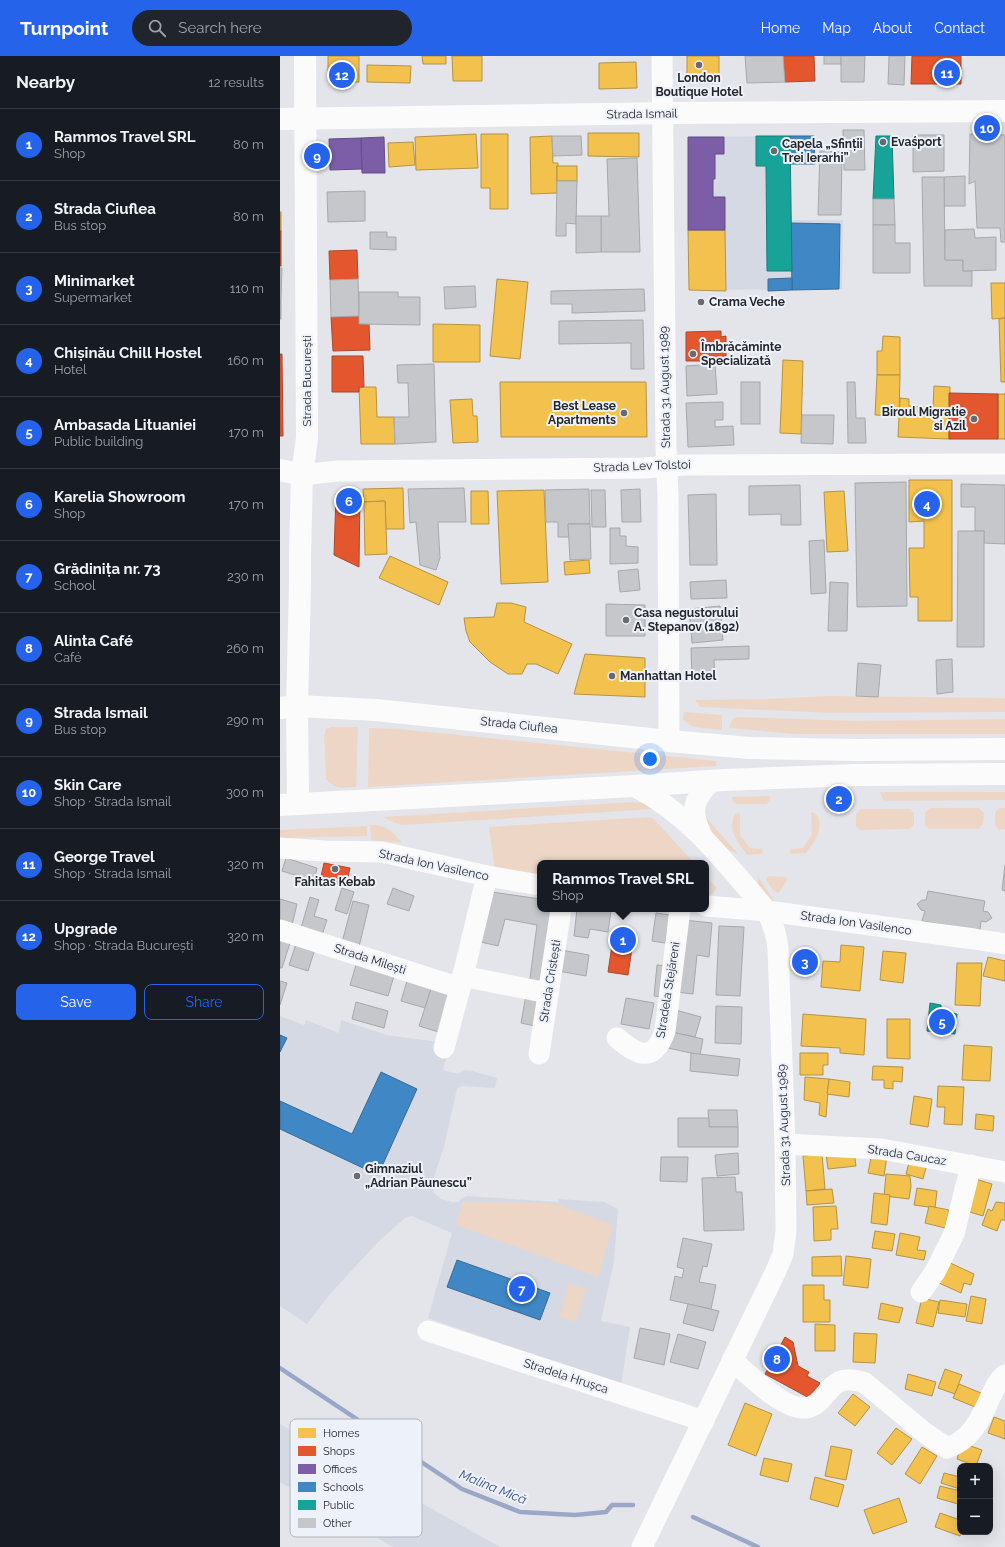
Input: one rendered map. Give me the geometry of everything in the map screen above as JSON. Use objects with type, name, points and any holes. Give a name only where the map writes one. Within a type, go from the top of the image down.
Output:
[{"type":"main road","name":"Strada București","points":[[289,805],[288,707],[302,475],[307,438],[305,56]]},
{"type":"main road","name":"Strada Ismail","points":[[280,119],[662,113],[1005,111]]},
{"type":"main road","name":"Strada Lev Tolstoi","points":[[280,470],[302,475]]},
{"type":"main road","name":"Strada Ciuflea","points":[[288,707],[392,712],[669,741],[786,749],[1005,749]]},
{"type":"main road","points":[[289,805],[712,781],[855,775],[1005,774]]},
{"type":"street","name":"Strada 31 August 1989","points":[[662,56],[668,497],[669,741]]},
{"type":"street","name":"Strada Lev Tolstoi","points":[[302,475],[337,471],[667,466],[690,464],[1005,464]]},
{"type":"street","name":"Strada 31 August 1989","points":[[702,837],[697,826],[694,807],[701,791],[712,781]]},
{"type":"street","name":"Strada 31 August 1989","points":[[634,786],[660,801],[702,837],[767,911],[774,925],[778,949],[785,1144],[786,1231],[783,1254],[775,1273],[642,1547]]},
{"type":"street","name":"Strada Ion Vasilenco","points":[[280,848],[324,851],[382,852],[487,876],[537,884]]},
{"type":"street","points":[[444,1048],[487,876]]},
{"type":"street","name":"Strada Ion Vasilenco","points":[[709,906],[767,911],[1005,944]]},
{"type":"street","name":"Strada Cristești","points":[[539,1054],[561,912]]},
{"type":"street","name":"Stradela Stejăreni","points":[[617,1038],[632,1050],[645,1053],[651,1052],[660,1044],[665,1031],[680,912]]},
{"type":"street","name":"Strada Milești","points":[[280,930],[461,982],[548,993]]},
{"type":"street","name":"Strada Caucaz","points":[[785,1144],[881,1149],[1005,1172]]},
{"type":"street","points":[[921,1292],[935,1272],[954,1234],[971,1165]]},
{"type":"street","name":"Stradela Hrușca","points":[[428,1331],[704,1421]]},
{"type":"street","points":[[732,1360],[768,1391],[781,1400],[804,1408],[814,1405],[829,1389],[844,1380],[856,1380],[866,1383],[925,1433],[947,1448],[957,1445],[965,1439],[984,1412],[996,1386],[1005,1375]]},
{"type":"shaded area","points":[[790,136],[791,220],[843,220],[842,289],[689,290],[688,137]]},
{"type":"shaded area","points":[[829,696],[1005,698],[1005,712],[831,713],[701,707],[696,702],[696,700]]},
{"type":"shaded area","points":[[684,712],[722,715],[722,730],[694,727],[683,720]]},
{"type":"shaded area","points":[[736,717],[859,721],[1005,719],[1005,734],[797,734],[729,728],[732,720]]},
{"type":"shaded area","points":[[331,727],[358,727],[356,787],[336,787],[326,779],[324,736],[326,729]]},
{"type":"shaded area","points":[[369,728],[398,729],[716,761],[716,766],[368,787]]},
{"type":"shaded area","points":[[880,792],[1005,792],[1005,800],[890,801],[883,800]]},
{"type":"shaded area","points":[[732,797],[771,797],[767,804],[736,804],[733,802]]},
{"type":"shaded area","points":[[634,802],[642,803],[654,809],[403,825],[383,817]]},
{"type":"shaded area","points":[[930,808],[979,808],[984,813],[983,824],[978,829],[929,829],[925,825],[925,813]]},
{"type":"shaded area","points":[[999,808],[1005,808],[1005,829],[999,830],[995,825],[995,813]]},
{"type":"shaded area","points":[[861,809],[910,809],[914,813],[914,825],[909,829],[860,830],[856,826],[856,814]]},
{"type":"shaded area","points":[[811,812],[816,814],[819,819],[820,824],[818,835],[806,853],[789,853],[791,849],[803,848],[812,834]]},
{"type":"shaded area","points":[[736,813],[740,814],[740,835],[750,848],[762,849],[762,854],[747,855],[737,840],[734,835],[732,824]]},
{"type":"shaded area","points":[[703,814],[738,854],[725,848],[702,824]]},
{"type":"shaded area","points":[[649,817],[654,819],[691,860],[537,860],[537,881],[496,877],[489,827]]},
{"type":"shaded area","points":[[370,825],[385,827],[402,843],[371,840]]},
{"type":"shaded area","points":[[367,826],[367,836],[280,838],[280,830]]},
{"type":"shaded area","points":[[768,876],[785,877],[788,879],[778,893],[768,883],[766,879]]},
{"type":"shaded area","points":[[758,878],[777,905],[776,907],[758,885]]},
{"type":"shaded area","points":[[709,879],[717,888],[713,893],[709,895]]},
{"type":"shaded area","points":[[280,1016],[304,1025],[306,1020],[339,1033],[341,1020],[387,1035],[450,1045],[443,1070],[458,1074],[464,1070],[472,1071],[497,1078],[495,1088],[463,1086],[457,1088],[444,1147],[432,1183],[434,1193],[441,1199],[452,1202],[459,1202],[460,1199],[467,1196],[558,1202],[559,1199],[604,1202],[618,1209],[614,1261],[601,1321],[630,1327],[621,1385],[428,1318],[452,1233],[412,1216],[405,1218],[378,1242],[330,1294],[307,1324],[280,1306]]},
{"type":"shaded area","points":[[463,1202],[553,1203],[613,1225],[598,1277],[456,1225]]},
{"type":"shaded area","points":[[569,1284],[586,1289],[576,1322],[559,1317]]},
{"type":"shaded area","points":[[280,1424],[290,1430],[290,1488],[280,1482]]},
{"type":"shaded area","points":[[422,1503],[500,1547],[393,1547],[376,1537],[422,1537]]},
{"type":"building: Homes","points":[[328,56],[359,56],[359,82],[334,82],[328,74]]},
{"type":"building: Homes","points":[[422,56],[446,56],[446,64],[423,64]]},
{"type":"building: Homes","points":[[452,56],[482,56],[482,81],[453,81]]},
{"type":"building: Homes","points":[[687,56],[719,56],[719,83],[687,83]]},
{"type":"building: Homes","points":[[636,62],[637,88],[599,89],[599,63]]},
{"type":"building: Homes","points":[[367,65],[411,66],[410,83],[367,82]]},
{"type":"building: Homes","points":[[588,133],[639,133],[639,157],[588,156]]},
{"type":"building: Homes","points":[[476,134],[478,168],[416,170],[415,137]]},
{"type":"building: Homes","points":[[481,134],[508,134],[508,209],[490,209],[490,188],[481,188]]},
{"type":"building: Homes","points":[[552,136],[553,163],[558,163],[557,193],[531,194],[530,137]]},
{"type":"building: Homes","points":[[413,142],[415,165],[389,167],[388,143]]},
{"type":"building: Homes","points":[[557,166],[577,166],[577,181],[557,181]]},
{"type":"building: Homes","points":[[281,212],[281,231],[280,231]]},
{"type":"building: Homes","points":[[688,230],[725,230],[726,291],[689,290]]},
{"type":"building: Homes","points":[[497,279],[528,282],[520,359],[490,356]]},
{"type":"building: Homes","points":[[991,283],[1005,283],[1005,318],[992,319]]},
{"type":"building: Homes","points":[[1005,318],[1005,382],[1001,382],[999,319]]},
{"type":"building: Homes","points":[[433,324],[480,325],[480,362],[433,362]]},
{"type":"building: Homes","points":[[883,336],[900,337],[900,375],[877,375],[877,351],[882,351]]},
{"type":"building: Homes","points":[[783,360],[803,361],[801,434],[780,433]]},
{"type":"building: Homes","points":[[877,375],[900,375],[899,416],[875,415]]},
{"type":"building: Homes","points":[[500,382],[646,382],[647,437],[501,437]]},
{"type":"building: Homes","points":[[934,386],[950,387],[949,439],[898,437],[900,398],[909,399],[909,406],[933,407]]},
{"type":"building: Homes","points":[[359,387],[376,387],[377,417],[394,417],[395,444],[361,444]]},
{"type":"building: Homes","points":[[998,394],[1005,394],[1005,439],[998,439]]},
{"type":"building: Homes","points":[[472,399],[473,416],[477,416],[478,442],[453,443],[450,400]]},
{"type":"building: Homes","points":[[909,480],[952,480],[952,621],[918,621],[918,597],[910,597],[909,548],[924,548],[924,521],[909,522]]},
{"type":"building: Homes","points":[[403,488],[404,529],[386,529],[385,501],[364,502],[363,489]]},
{"type":"building: Homes","points":[[544,490],[548,582],[501,584],[497,491]]},
{"type":"building: Homes","points":[[471,491],[488,491],[489,524],[471,524]]},
{"type":"building: Homes","points":[[844,491],[848,551],[827,552],[824,492]]},
{"type":"building: Homes","points":[[385,501],[387,554],[365,555],[364,502]]},
{"type":"building: Homes","points":[[390,556],[448,582],[439,605],[379,578]]},
{"type":"building: Homes","points":[[589,560],[590,573],[565,575],[564,562]]},
{"type":"building: Homes","points":[[497,603],[511,603],[526,607],[524,622],[572,644],[558,674],[536,664],[527,664],[522,674],[508,674],[490,662],[470,642],[466,631],[464,618],[494,617]]},
{"type":"building: Homes","name":"Manhattan Hotel","points":[[585,654],[645,658],[645,697],[574,694]]},
{"type":"building: Homes","points":[[841,945],[864,947],[860,991],[821,987],[823,961],[840,962]]},
{"type":"building: Homes","points":[[883,951],[906,953],[903,983],[880,980]]},
{"type":"building: Homes","points":[[988,957],[1005,961],[1005,981],[983,976]]},
{"type":"building: Homes","points":[[957,963],[982,963],[980,1006],[955,1005]]},
{"type":"building: Homes","points":[[803,1014],[866,1019],[864,1055],[840,1053],[840,1048],[801,1046]]},
{"type":"building: Homes","points":[[887,1019],[910,1019],[910,1059],[887,1058]]},
{"type":"building: Homes","points":[[964,1045],[992,1047],[990,1081],[962,1080]]},
{"type":"building: Homes","points":[[800,1053],[828,1053],[828,1065],[823,1065],[823,1075],[800,1075]]},
{"type":"building: Homes","points":[[873,1066],[903,1067],[902,1082],[893,1081],[893,1089],[884,1088],[884,1080],[872,1080]]},
{"type":"building: Homes","points":[[805,1077],[829,1079],[826,1117],[819,1115],[820,1103],[804,1100]]},
{"type":"building: Homes","points":[[829,1079],[850,1082],[849,1097],[827,1094]]},
{"type":"building: Homes","points":[[938,1086],[964,1087],[962,1125],[944,1124],[945,1107],[937,1107]]},
{"type":"building: Homes","points":[[914,1096],[932,1099],[928,1127],[910,1124]]},
{"type":"building: Homes","points":[[976,1114],[994,1116],[993,1131],[975,1129]]},
{"type":"building: Homes","points":[[854,1151],[856,1166],[828,1169],[826,1154]]},
{"type":"building: Homes","points":[[872,1153],[887,1156],[884,1176],[868,1173]]},
{"type":"building: Homes","points":[[822,1154],[825,1189],[806,1191],[803,1156]]},
{"type":"building: Homes","points":[[911,1155],[928,1160],[923,1179],[906,1174]]},
{"type":"building: Homes","points":[[886,1174],[910,1176],[911,1186],[909,1199],[884,1196]]},
{"type":"building: Homes","points":[[972,1178],[992,1184],[983,1216],[963,1210]]},
{"type":"building: Homes","points":[[917,1188],[937,1191],[935,1208],[914,1205]]},
{"type":"building: Homes","points":[[832,1189],[834,1203],[807,1205],[806,1191]]},
{"type":"building: Homes","points":[[874,1193],[890,1195],[887,1225],[871,1223]]},
{"type":"building: Homes","points":[[996,1202],[1005,1203],[1005,1220],[1001,1220],[997,1231],[982,1225],[988,1209],[992,1211]]},
{"type":"building: Homes","points":[[836,1206],[838,1229],[831,1229],[831,1240],[814,1241],[813,1207]]},
{"type":"building: Homes","points":[[929,1206],[949,1210],[945,1228],[925,1223]]},
{"type":"building: Homes","points":[[875,1231],[895,1234],[892,1251],[872,1248]]},
{"type":"building: Homes","points":[[900,1233],[920,1237],[917,1250],[926,1251],[924,1260],[896,1255]]},
{"type":"building: Homes","points":[[841,1256],[842,1276],[812,1276],[812,1257]]},
{"type":"building: Homes","points":[[846,1256],[871,1259],[868,1288],[843,1285]]},
{"type":"building: Homes","points":[[948,1262],[974,1274],[971,1285],[964,1283],[961,1293],[939,1283]]},
{"type":"building: Homes","points":[[803,1285],[824,1285],[824,1300],[830,1300],[830,1322],[803,1322]]},
{"type":"building: Homes","points":[[971,1296],[986,1299],[982,1324],[966,1321]]},
{"type":"building: Homes","points":[[922,1298],[939,1302],[933,1327],[916,1323]]},
{"type":"building: Homes","points":[[940,1300],[967,1304],[965,1317],[938,1313]]},
{"type":"building: Homes","points":[[881,1303],[903,1308],[899,1323],[878,1319]]},
{"type":"building: Homes","points":[[815,1324],[835,1325],[835,1351],[815,1351]]},
{"type":"building: Homes","points":[[854,1333],[877,1334],[875,1363],[853,1362]]},
{"type":"building: Homes","points":[[945,1369],[962,1375],[955,1394],[938,1388]]},
{"type":"building: Homes","points":[[908,1374],[936,1382],[932,1396],[905,1389]]},
{"type":"building: Homes","points":[[959,1384],[981,1393],[975,1407],[953,1398]]},
{"type":"building: Homes","points":[[853,1394],[870,1407],[855,1426],[838,1413]]},
{"type":"building: Homes","points":[[745,1403],[772,1414],[756,1456],[728,1445]]},
{"type":"building: Homes","points":[[994,1417],[1005,1421],[1005,1439],[988,1433]]},
{"type":"building: Homes","points":[[896,1428],[912,1439],[892,1465],[877,1453]]},
{"type":"building: Homes","points":[[962,1443],[982,1450],[977,1463],[968,1463],[957,1459]]},
{"type":"building: Homes","points":[[831,1446],[852,1450],[846,1480],[825,1476]]},
{"type":"building: Homes","points":[[922,1447],[937,1456],[920,1484],[905,1474]]},
{"type":"building: Homes","points":[[764,1458],[792,1464],[788,1482],[760,1475]]},
{"type":"building: Homes","points":[[944,1473],[957,1476],[957,1488],[941,1483]]},
{"type":"building: Homes","points":[[815,1477],[844,1485],[838,1507],[810,1499]]},
{"type":"building: Homes","points":[[940,1486],[957,1490],[957,1504],[937,1498]]},
{"type":"building: Homes","points":[[899,1498],[907,1522],[873,1534],[864,1510]]},
{"type":"building: Homes","points":[[940,1513],[957,1519],[957,1535],[935,1527]]},
{"type":"building: Shops","points":[[783,56],[814,56],[815,81],[785,82]]},
{"type":"building: Shops","points":[[912,56],[961,56],[961,84],[911,84]]},
{"type":"building: Shops","points":[[281,231],[281,266],[280,266]]},
{"type":"building: Shops","points":[[357,250],[358,279],[330,280],[329,251]]},
{"type":"building: Shops","points":[[359,316],[359,324],[369,324],[370,350],[333,351],[331,317]]},
{"type":"building: Shops","points":[[721,331],[721,337],[726,336],[726,361],[686,361],[686,332]]},
{"type":"building: Shops","points":[[280,354],[282,354],[283,436],[280,436]]},
{"type":"building: Shops","points":[[332,356],[363,356],[364,387],[359,387],[359,392],[332,392]]},
{"type":"building: Shops","points":[[949,393],[998,394],[998,439],[949,439]]},
{"type":"building: Shops","points":[[360,493],[359,567],[334,555],[336,494]]},
{"type":"building: Shops","points":[[324,863],[350,868],[346,886],[320,881]]},
{"type":"building: Shops","points":[[614,932],[634,935],[628,975],[608,972]]},
{"type":"building: Shops","points":[[785,1337],[793,1342],[798,1366],[809,1372],[807,1376],[820,1383],[811,1399],[765,1374]]},
{"type":"building: Offices","points":[[384,137],[385,173],[362,173],[361,138]]},
{"type":"building: Offices","points":[[688,137],[724,137],[724,154],[715,154],[713,197],[725,197],[725,230],[688,230]]},
{"type":"building: Offices","points":[[361,138],[362,169],[330,170],[329,139]]},
{"type":"building: Schools","points":[[790,136],[814,136],[815,164],[791,164]]},
{"type":"building: Schools","points":[[791,223],[840,224],[839,289],[792,290]]},
{"type":"building: Schools","points":[[792,278],[792,290],[768,291],[768,279]]},
{"type":"building: Schools","points":[[280,1035],[287,1038],[280,1052]]},
{"type":"building: Schools","points":[[381,1072],[417,1089],[378,1175],[280,1129],[280,1101],[352,1134]]},
{"type":"building: Schools","points":[[457,1260],[550,1293],[540,1320],[447,1287]]},
{"type":"building: Public","points":[[756,136],[790,136],[792,271],[767,271],[766,166],[756,166]]},
{"type":"building: Public","points":[[876,136],[892,136],[894,199],[873,199]]},
{"type":"building: Public","points":[[930,1003],[941,1005],[941,1012],[957,1014],[955,1034],[927,1031]]},
{"type":"building: Other","points":[[745,56],[783,56],[785,82],[747,83]]},
{"type":"building: Other","points":[[824,56],[841,56],[841,64],[824,64]]},
{"type":"building: Other","points":[[841,56],[865,56],[864,82],[841,82]]},
{"type":"building: Other","points":[[889,56],[905,56],[904,85],[888,84]]},
{"type":"building: Other","points":[[843,130],[864,130],[865,170],[844,170]]},
{"type":"building: Other","points":[[970,134],[1005,135],[1005,242],[1001,242],[1000,228],[977,228],[975,181],[969,184]]},
{"type":"building: Other","points":[[913,135],[944,135],[944,171],[913,172]]},
{"type":"building: Other","points":[[552,136],[581,136],[582,155],[553,156]]},
{"type":"building: Other","points":[[820,151],[842,152],[841,215],[818,215]]},
{"type":"building: Other","points":[[637,158],[640,252],[601,252],[601,216],[609,216],[607,159]]},
{"type":"building: Other","points":[[965,176],[965,206],[944,206],[944,177]]},
{"type":"building: Other","points":[[922,177],[944,177],[945,260],[963,260],[963,271],[972,271],[972,286],[924,286]]},
{"type":"building: Other","points":[[557,181],[577,181],[576,224],[566,223],[566,236],[556,236]]},
{"type":"building: Other","points":[[365,191],[365,221],[328,222],[327,192]]},
{"type":"building: Other","points":[[873,199],[894,199],[895,225],[873,225]]},
{"type":"building: Other","points":[[576,216],[601,216],[601,252],[576,253]]},
{"type":"building: Other","points":[[873,225],[895,225],[895,243],[910,243],[910,273],[873,273]]},
{"type":"building: Other","points":[[974,229],[975,238],[996,237],[996,270],[963,271],[963,260],[945,260],[945,230]]},
{"type":"building: Other","points":[[370,232],[387,232],[387,237],[396,237],[396,250],[370,249]]},
{"type":"building: Other","points":[[280,268],[282,268],[281,299],[280,299]]},
{"type":"building: Other","points":[[358,279],[359,316],[331,317],[330,280]]},
{"type":"building: Other","points":[[475,286],[476,307],[445,309],[444,287]]},
{"type":"building: Other","points":[[644,289],[645,311],[572,313],[572,304],[551,304],[551,291]]},
{"type":"building: Other","points":[[359,292],[398,292],[398,297],[420,297],[420,325],[359,324]]},
{"type":"building: Other","points":[[281,299],[281,319],[280,319]]},
{"type":"building: Other","points":[[643,320],[644,369],[631,369],[631,343],[559,344],[559,321]]},
{"type":"building: Other","points":[[434,364],[436,442],[395,444],[394,417],[409,417],[408,383],[398,383],[397,365]]},
{"type":"building: Other","points":[[715,364],[717,394],[687,396],[686,366]]},
{"type":"building: Other","points":[[741,382],[760,382],[760,424],[741,424]]},
{"type":"building: Other","points":[[847,382],[855,382],[856,418],[865,418],[866,443],[848,443]]},
{"type":"building: Other","points":[[723,402],[723,420],[715,420],[715,427],[733,426],[734,445],[688,447],[686,403]]},
{"type":"building: Other","points":[[802,415],[834,415],[833,444],[801,443]]},
{"type":"building: Other","points":[[906,482],[907,606],[857,607],[855,483]]},
{"type":"building: Other","points":[[961,484],[1005,485],[1005,544],[984,543],[984,531],[975,531],[975,507],[961,507]]},
{"type":"building: Other","points":[[800,485],[801,525],[781,525],[781,514],[749,515],[749,486]]},
{"type":"building: Other","points":[[464,488],[466,522],[438,522],[440,558],[436,570],[420,565],[416,522],[410,523],[408,489]]},
{"type":"building: Other","points":[[589,489],[590,524],[568,524],[569,537],[558,537],[558,522],[546,522],[545,490]]},
{"type":"building: Other","points":[[640,489],[641,522],[622,522],[621,490]]},
{"type":"building: Other","points":[[591,490],[605,490],[606,527],[592,527]]},
{"type":"building: Other","points":[[716,494],[717,565],[690,565],[688,495]]},
{"type":"building: Other","points":[[568,524],[590,524],[591,559],[570,560]]},
{"type":"building: Other","points":[[610,528],[620,528],[620,536],[626,536],[626,546],[638,547],[638,563],[610,564]]},
{"type":"building: Other","points":[[958,531],[984,531],[984,647],[957,647]]},
{"type":"building: Other","points":[[824,540],[826,593],[811,594],[809,541]]},
{"type":"building: Other","points":[[638,569],[640,590],[620,592],[618,571]]},
{"type":"building: Other","points":[[726,580],[727,598],[691,599],[690,582]]},
{"type":"building: Other","points":[[830,582],[848,583],[847,631],[828,631]]},
{"type":"building: Other","name":"Casa negustorului A. Stepanov (1892)","points":[[606,604],[645,605],[645,636],[606,636]]},
{"type":"building: Other","points":[[720,606],[723,640],[692,643],[689,609]]},
{"type":"building: Other","points":[[749,646],[749,659],[714,660],[715,680],[692,681],[691,648]]},
{"type":"building: Other","points":[[952,659],[953,692],[937,694],[936,660]]},
{"type":"building: Other","points":[[858,663],[881,665],[878,697],[856,696]]},
{"type":"building: Other","points":[[286,858],[317,868],[314,881],[282,871]]},
{"type":"building: Other","points":[[1005,865],[1005,891],[1002,890]]},
{"type":"building: Other","points":[[342,888],[354,892],[347,914],[335,910]]},
{"type":"building: Other","points":[[393,888],[414,896],[409,911],[387,904]]},
{"type":"building: Other","points":[[928,891],[985,901],[983,911],[988,912],[992,918],[986,922],[981,921],[980,931],[922,921],[925,911],[921,910],[917,904],[922,900],[926,900]]},
{"type":"building: Other","points":[[492,892],[537,899],[537,912],[557,912],[547,988],[529,986],[537,925],[505,919],[498,946],[481,942]]},
{"type":"building: Other","points":[[310,897],[319,900],[314,916],[327,920],[322,935],[301,928]]},
{"type":"building: Other","points":[[280,899],[297,904],[292,925],[280,922]]},
{"type":"building: Other","points":[[353,901],[369,905],[358,951],[341,946]]},
{"type":"building: Other","points":[[577,912],[611,912],[608,932],[590,929],[588,938],[574,936]]},
{"type":"building: Other","points":[[656,913],[670,915],[665,943],[652,941]]},
{"type":"building: Other","points":[[684,920],[712,923],[709,957],[697,955],[693,994],[676,992]]},
{"type":"building: Other","points":[[719,926],[744,927],[740,996],[716,995]]},
{"type":"building: Other","points":[[280,940],[291,940],[282,968],[280,968]]},
{"type":"building: Other","points":[[296,944],[315,949],[308,971],[289,965]]},
{"type":"building: Other","points":[[561,950],[589,955],[586,976],[558,971]]},
{"type":"building: Other","points":[[356,965],[394,976],[388,996],[350,985]]},
{"type":"building: Other","points":[[657,965],[668,966],[664,997],[654,996]]},
{"type":"building: Other","points":[[280,981],[287,983],[280,1005]]},
{"type":"building: Other","points":[[407,981],[431,989],[425,1008],[401,1001]]},
{"type":"building: Other","points":[[431,989],[453,996],[442,1033],[419,1026]]},
{"type":"building: Other","points":[[526,995],[540,998],[535,1026],[521,1023]]},
{"type":"building: Other","points":[[626,998],[654,1003],[649,1029],[621,1024]]},
{"type":"building: Other","points":[[356,1002],[388,1011],[384,1028],[352,1019]]},
{"type":"building: Other","points":[[716,1006],[742,1007],[741,1044],[715,1043]]},
{"type":"building: Other","points":[[672,1009],[701,1017],[695,1037],[667,1031]]},
{"type":"building: Other","points":[[667,1031],[703,1039],[700,1055],[663,1047]]},
{"type":"building: Other","points":[[691,1053],[740,1059],[738,1076],[690,1071]]},
{"type":"building: Other","points":[[708,1110],[737,1110],[738,1127],[709,1127]]},
{"type":"building: Other","points":[[678,1118],[709,1118],[709,1127],[738,1127],[738,1147],[678,1147]]},
{"type":"building: Other","points":[[738,1153],[739,1174],[717,1176],[715,1155]]},
{"type":"building: Other","points":[[661,1157],[688,1157],[687,1182],[660,1181]]},
{"type":"building: Other","points":[[735,1177],[736,1192],[742,1192],[744,1230],[704,1231],[702,1178]]},
{"type":"building: Other","points":[[683,1238],[712,1244],[707,1267],[703,1266],[699,1282],[716,1285],[711,1309],[670,1300],[675,1276],[682,1278],[684,1269],[677,1267]]},
{"type":"building: Other","points":[[688,1304],[719,1311],[713,1331],[683,1323]]},
{"type":"building: Other","points":[[640,1328],[670,1334],[664,1365],[634,1358]]},
{"type":"building: Other","points":[[678,1334],[706,1342],[698,1369],[670,1362]]},
{"type":"waterway","name":"Malina Mică","points":[[280,1368],[357,1419]]},
{"type":"waterway","name":"Malina Mică","points":[[422,1462],[462,1489],[520,1512],[575,1515],[606,1512],[612,1505],[633,1505]]},
{"type":"waterway","name":"Malina Mică","points":[[693,1517],[758,1547]]},
{"type":"place","name":"London Boutique Hotel","points":[[699,65]]},
{"type":"place","name":"George Travel","points":[[947,73]]},
{"type":"place","name":"Upgrade","points":[[342,75]]},
{"type":"place","name":"Skin Care","points":[[987,128]]},
{"type":"place","name":"Evaśport","points":[[883,142]]},
{"type":"place","name":"Capela „Sfinții Trei Ierarhi”","points":[[774,151]]},
{"type":"place","name":"Strada Ismail","points":[[317,156]]},
{"type":"place","name":"Crama Veche","points":[[701,302]]},
{"type":"place","name":"Îmbrăcăminte Specializată","points":[[693,354]]},
{"type":"place","name":"Best Lease Apartments","points":[[624,413]]},
{"type":"place","name":"Biroul Migratie si Azil","points":[[974,419]]},
{"type":"place","name":"Karelia Showroom","points":[[349,501]]},
{"type":"place","name":"Chișinău Chill Hostel","points":[[927,504]]},
{"type":"place","name":"Casa negustorului A. Stepanov (1892)","points":[[626,620]]},
{"type":"place","name":"Manhattan Hotel","points":[[612,676]]},
{"type":"place","name":"Strada Ciuflea","points":[[839,799]]},
{"type":"place","name":"Fahitas Kebab","points":[[335,869]]},
{"type":"place","name":"Rammos Travel SRL","points":[[623,940]]},
{"type":"place","name":"Minimarket","points":[[805,962]]},
{"type":"place","name":"Ambasada Lituaniei","points":[[942,1022]]},
{"type":"place","name":"Gimnaziul „Adrian Păunescu”","points":[[357,1176]]},
{"type":"place","name":"Grădinița nr. 73","points":[[522,1289]]},
{"type":"place","name":"Alinta Café","points":[[777,1359]]}]
